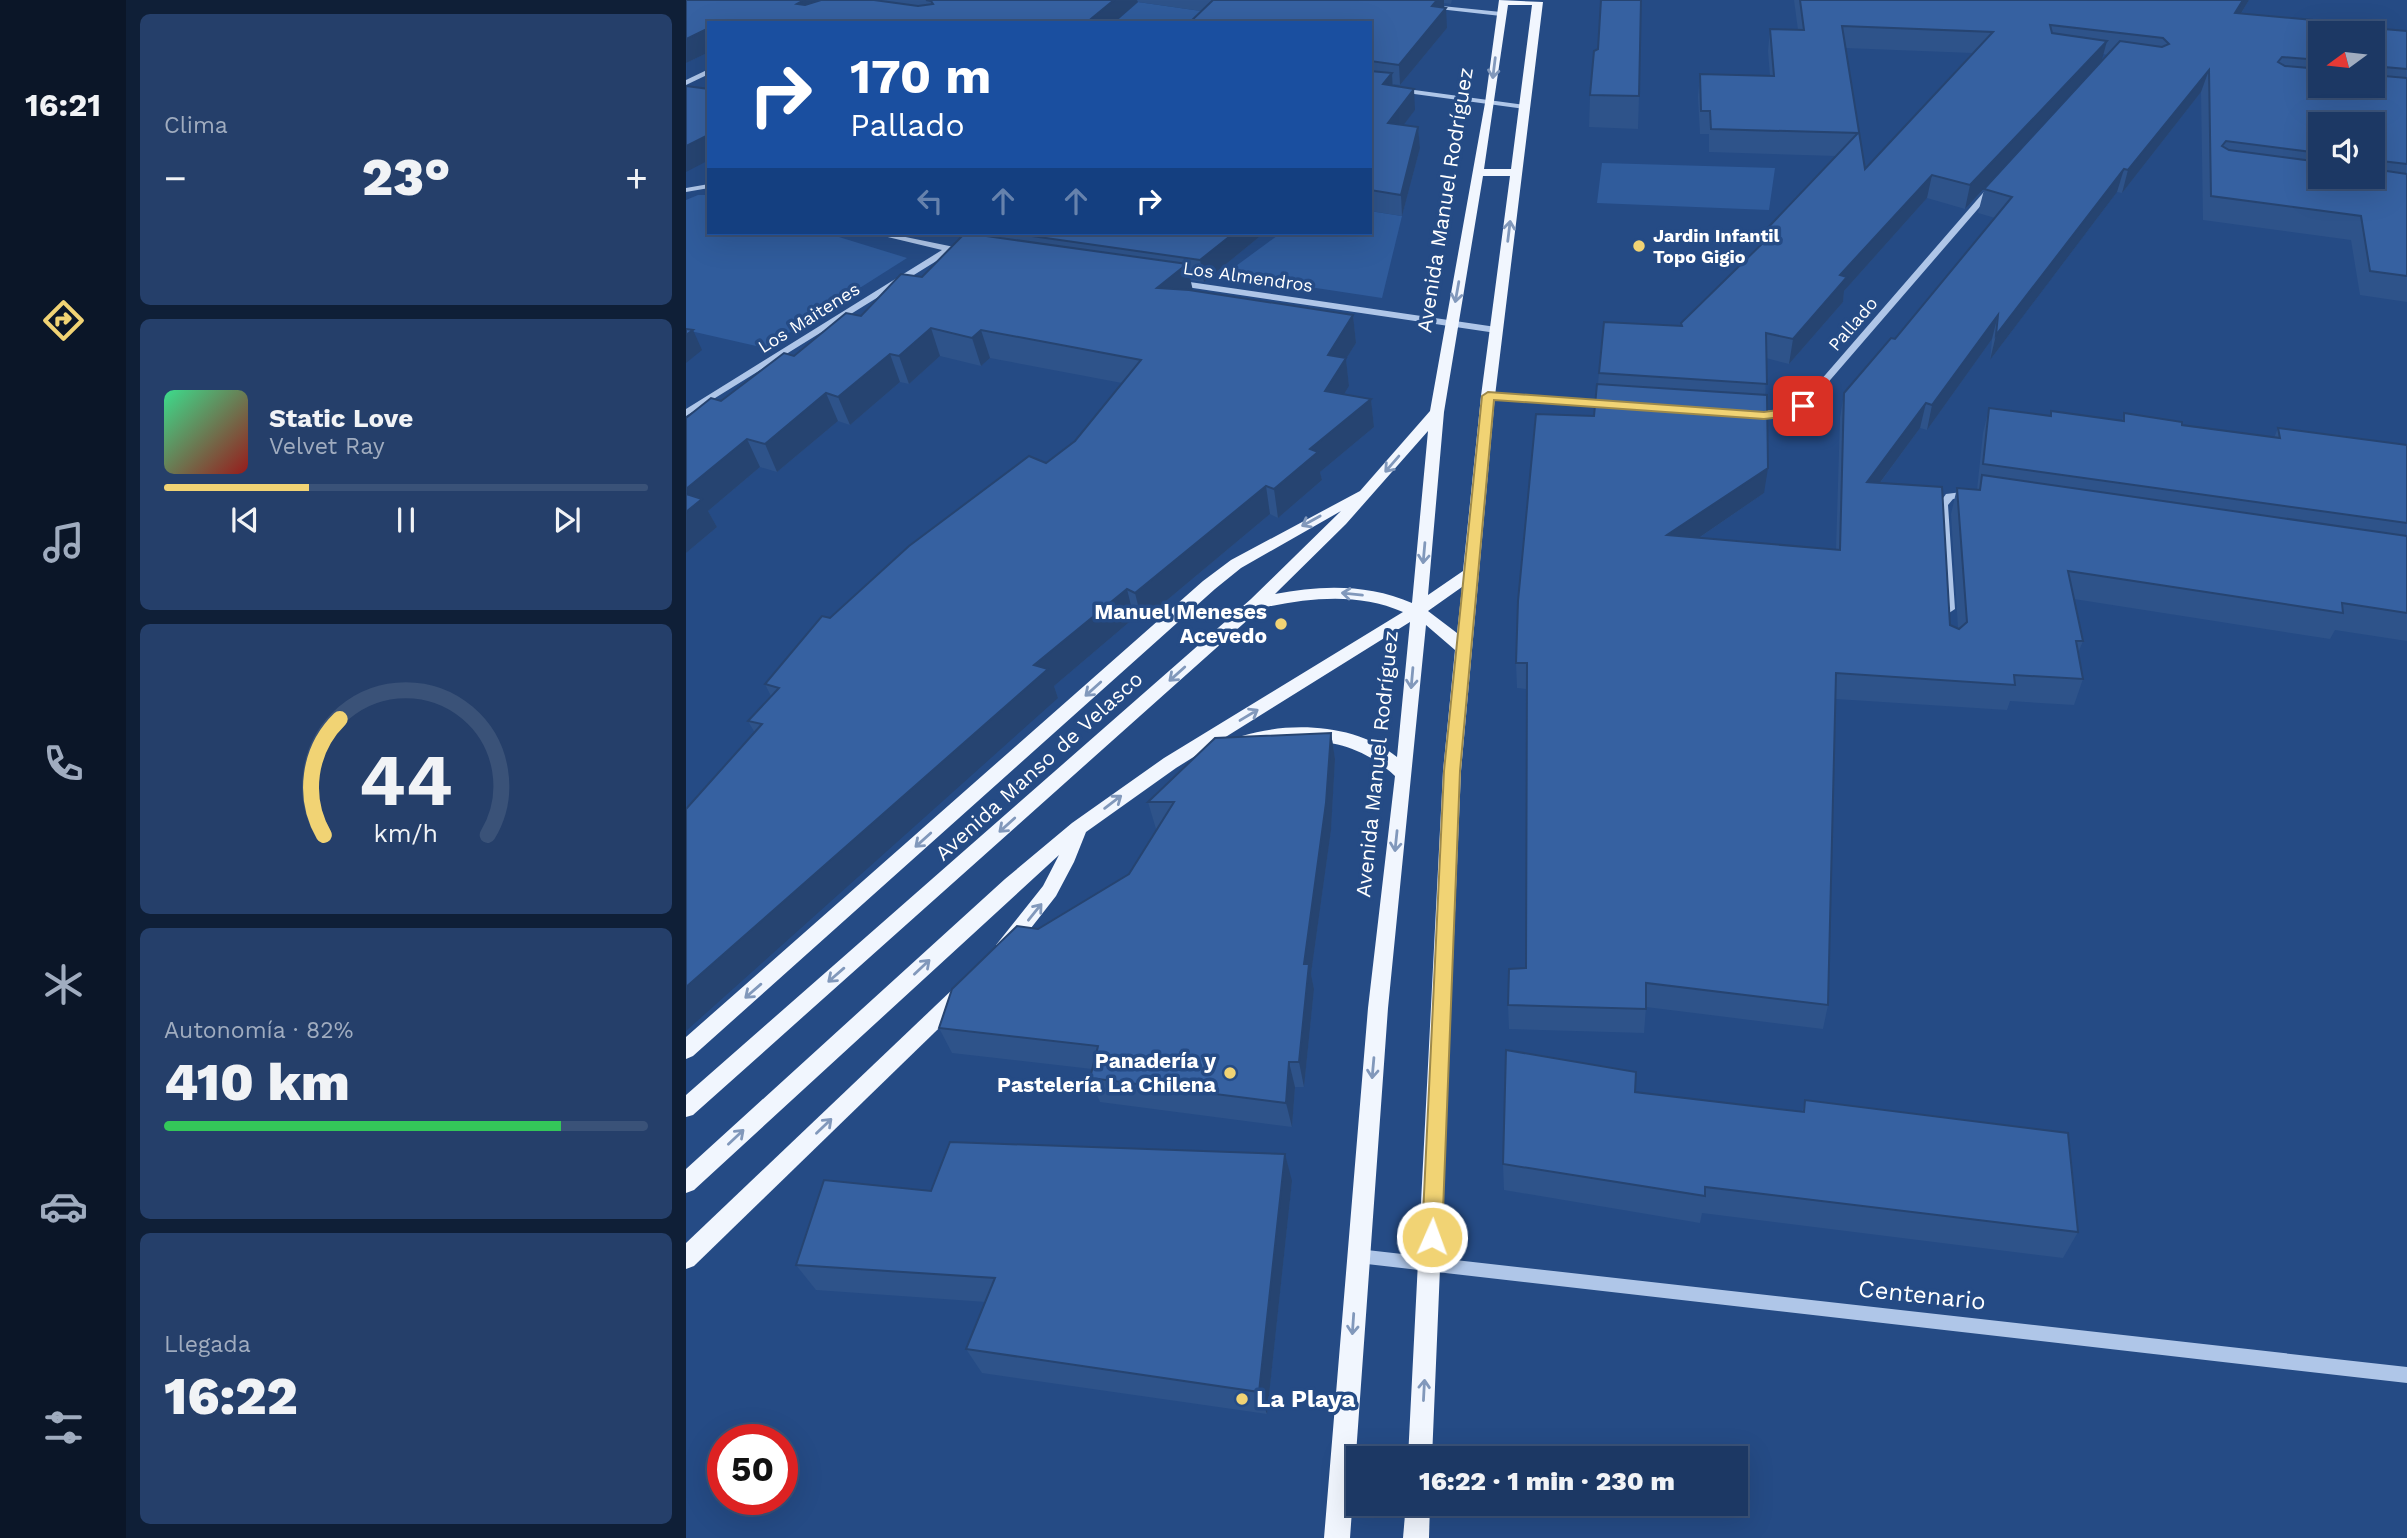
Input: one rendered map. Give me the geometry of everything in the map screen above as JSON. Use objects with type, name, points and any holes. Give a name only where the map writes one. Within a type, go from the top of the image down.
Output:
[{"type":"main road","points":[[1421,1446],[1452,771],[1488,396],[1538,1],[1503,5]]},
{"type":"main road","name":"Avenida Manuel Rodríguez","points":[[1337,1538],[1378,1008],[1404,774],[1437,412],[1490,103],[1503,5]]},
{"type":"main road","points":[[1477,172],[1516,173]]},
{"type":"main road","name":"Avenida Manso de Velasco","points":[[686,1108],[1256,603],[1327,536],[1437,412]]},
{"type":"main road","points":[[686,1050],[1209,585],[1236,564],[1371,488]]},
{"type":"main road","points":[[686,1184],[1012,884],[1078,828],[1170,762],[1418,610],[1471,573]]},
{"type":"main road","points":[[1256,603],[1309,593],[1356,593],[1418,610],[1436,622],[1463,648]]},
{"type":"main road","points":[[1170,762],[1246,740],[1275,735],[1312,734],[1343,737],[1362,743],[1392,761],[1404,774]]},
{"type":"main road","points":[[996,957],[1039,909],[1070,854],[1078,828]]},
{"type":"main road","points":[[686,1258],[978,976]]},
{"type":"main road","points":[[1416,1538],[1417,1516]]},
{"type":"street","points":[[1418,5],[1503,5]]},
{"type":"street","points":[[686,83],[707,72]]},
{"type":"street","points":[[1372,86],[1525,107]]},
{"type":"street","name":"Pallado","points":[[1737,413],[1787,413],[1803,406],[1998,182]]},
{"type":"street","points":[[686,190],[707,186]]},
{"type":"street","points":[[884,235],[975,254]]},
{"type":"street","name":"Los Maitenes","points":[[686,413],[948,250]]},
{"type":"street","name":"Los Almendros","points":[[1166,281],[1496,330]]},
{"type":"street","points":[[1488,396],[1625,405]]},
{"type":"street","points":[[1950,622],[1943,505],[1950,496],[1980,496]]},
{"type":"street","name":"Centenario","points":[[1358,1256],[2407,1375]]},
{"type":"shaded area","points":[[1138,2],[1222,14],[1215,21],[1116,21]]},
{"type":"shaded area","points":[[1602,163],[1775,168],[1769,210],[1597,203]]},
{"type":"shaded area","points":[[707,195],[707,235],[832,235],[907,258],[765,348],[686,330],[686,200]]},
{"type":"shaded area","points":[[1372,211],[1402,216],[1382,298],[1225,274],[1278,235],[1372,235]]},
{"type":"building","points":[[686,0],[804,0],[797,4],[805,5],[821,0],[874,0],[918,6],[933,4],[926,0],[1114,0],[1088,21],[724,20],[707,21],[707,29],[686,39]]},
{"type":"building","points":[[1213,0],[1437,0],[1432,6],[1446,8],[1399,65],[1372,61],[1372,21],[1191,21]]},
{"type":"building","points":[[1601,0],[1641,0],[1639,96],[1590,95],[1594,51],[1598,49]]},
{"type":"building","points":[[1800,0],[2243,0],[2235,13],[2313,20],[2308,21],[2308,59],[2282,57],[2278,62],[2285,66],[2308,68],[2308,98],[2385,98],[2385,76],[2407,78],[2407,164],[2385,161],[2385,112],[2308,112],[2308,151],[2226,141],[2222,146],[2229,150],[2308,160],[2308,189],[2385,189],[2385,171],[2407,174],[2407,276],[2370,271],[2361,216],[2211,196],[2209,70],[2128,170],[2124,169],[1996,335],[1998,315],[1932,405],[1926,403],[1867,482],[1942,487],[1950,625],[1959,629],[1967,622],[1957,488],[1980,490],[1982,475],[2407,536],[2407,613],[2342,603],[2343,613],[2068,571],[2083,641],[2076,641],[2083,679],[2014,675],[2015,685],[1836,673],[1828,1005],[1646,983],[1646,1009],[1508,1005],[1509,969],[1526,968],[1527,663],[1516,663],[1518,601],[1536,414],[1594,416],[1597,384],[1767,395],[1768,468],[1667,535],[1840,550],[1844,393],[1891,338],[1895,339],[2012,197],[1984,189],[2120,41],[2162,47],[2169,44],[2163,38],[2050,25],[2052,33],[2107,41],[1970,185],[1932,175],[1840,275],[1847,277],[1793,339],[1766,333],[1767,384],[1599,373],[1604,322],[1682,326],[1681,323],[1771,235],[1761,235],[1858,133],[1711,129],[1710,111],[1701,111],[1700,74],[1774,76],[1770,29],[1804,30]],"holes":[[[1842,26],[1993,32],[1865,169]]]},
{"type":"building","points":[[2385,29],[2407,31],[2407,69],[2385,67]]},
{"type":"building","points":[[1372,71],[1392,73],[1383,84],[1414,89],[1388,123],[1418,127],[1401,195],[1372,190]]},
{"type":"building","points":[[686,86],[707,89],[707,136],[686,146]]},
{"type":"building","points":[[963,235],[1187,264],[1157,288],[1189,290],[1353,315],[1328,355],[1346,358],[1325,391],[1371,399],[1310,449],[1318,452],[1274,489],[1266,486],[1135,593],[1127,589],[1034,665],[1048,669],[686,987],[686,809],[762,724],[748,721],[779,688],[765,684],[822,616],[830,618],[909,546],[1029,456],[1046,463],[1075,441],[1141,360],[981,330],[972,338],[931,328],[899,356],[890,354],[838,397],[826,393],[765,444],[747,439],[686,489],[686,418],[711,398],[721,401],[784,353],[794,356],[846,313],[861,316],[901,274],[922,277]]},
{"type":"building","points":[[1025,235],[1231,235],[1200,260]]},
{"type":"building","points":[[1989,408],[2051,416],[2051,411],[2124,421],[2124,413],[2182,422],[2182,425],[2280,438],[2278,428],[2407,445],[2407,523],[1983,464]]},
{"type":"building","points":[[686,494],[702,499],[686,512]]},
{"type":"building","points":[[1331,733],[1326,803],[1304,964],[1309,964],[1299,1062],[1289,1062],[1286,1103],[1090,1078],[1098,1046],[939,1028],[952,989],[1017,926],[1038,929],[1129,874],[1174,802],[1148,802],[1215,738]]},
{"type":"building","points":[[1506,1050],[1636,1072],[1635,1092],[1804,1112],[1805,1100],[2068,1133],[2078,1232],[1705,1187],[1705,1196],[1503,1164]]},
{"type":"building","points":[[950,1142],[1285,1154],[1259,1392],[966,1349],[995,1278],[796,1265],[824,1180],[931,1191]]},
{"type":"place","name":"Jardin Infantil Topo Gigio","points":[[1639,246]]},
{"type":"place","name":"Manuel Meneses Acevedo","points":[[1281,624]]},
{"type":"place","name":"Panadería y Pastelería La Chilena","points":[[1230,1073]]},
{"type":"place","name":"La Playa","points":[[1242,1399]]},
{"type":"route","points":[[1432,1237],[1452,771],[1488,396],[1764,415],[1787,413],[1803,406]]}]
